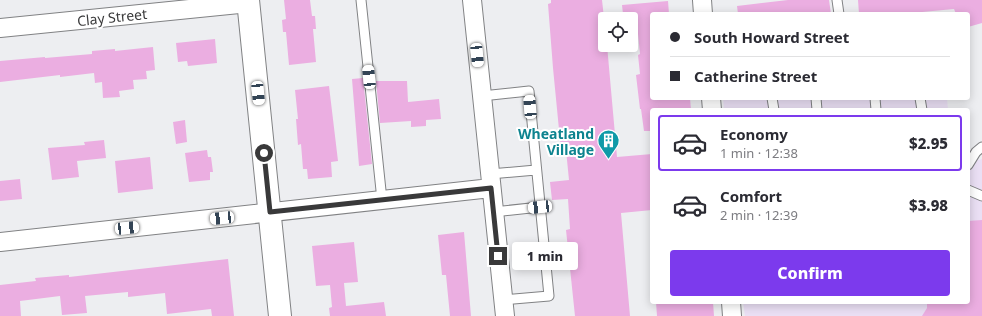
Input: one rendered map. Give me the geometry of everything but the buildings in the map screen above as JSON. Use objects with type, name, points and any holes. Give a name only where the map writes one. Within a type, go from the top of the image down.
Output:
[{"type":"main road","points":[[248,2],[280,316]]},
{"type":"street","points":[[472,0],[504,308]]},
{"type":"street","points":[[702,0],[703,12]]},
{"type":"street","name":"Clay Street","points":[[0,28],[248,2]]},
{"type":"street","points":[[0,242],[382,200],[490,181]]},
{"type":"street","points":[[731,304],[732,316]]},
{"type":"lane","points":[[361,0],[382,200]]},
{"type":"lane","points":[[837,0],[839,12]]},
{"type":"lane","points":[[482,96],[529,92],[549,296],[504,308]]},
{"type":"lane","points":[[970,162],[976,152],[982,147]]},
{"type":"lane","points":[[490,181],[536,170]]},
{"type":"lane","points":[[970,191],[982,196]]},
{"type":"lane","points":[[494,212],[540,207]]},
{"type":"shaded area","points":[[723,100],[947,100],[948,108],[724,108]]},
{"type":"shaded area","points":[[970,150],[979,160],[982,159],[982,316],[745,316],[743,304],[970,304]]},
{"type":"place","name":"Wheatland Village","points":[[609,160]]},
{"type":"route","points":[[264,153],[270,212],[491,188],[498,256]]}]
